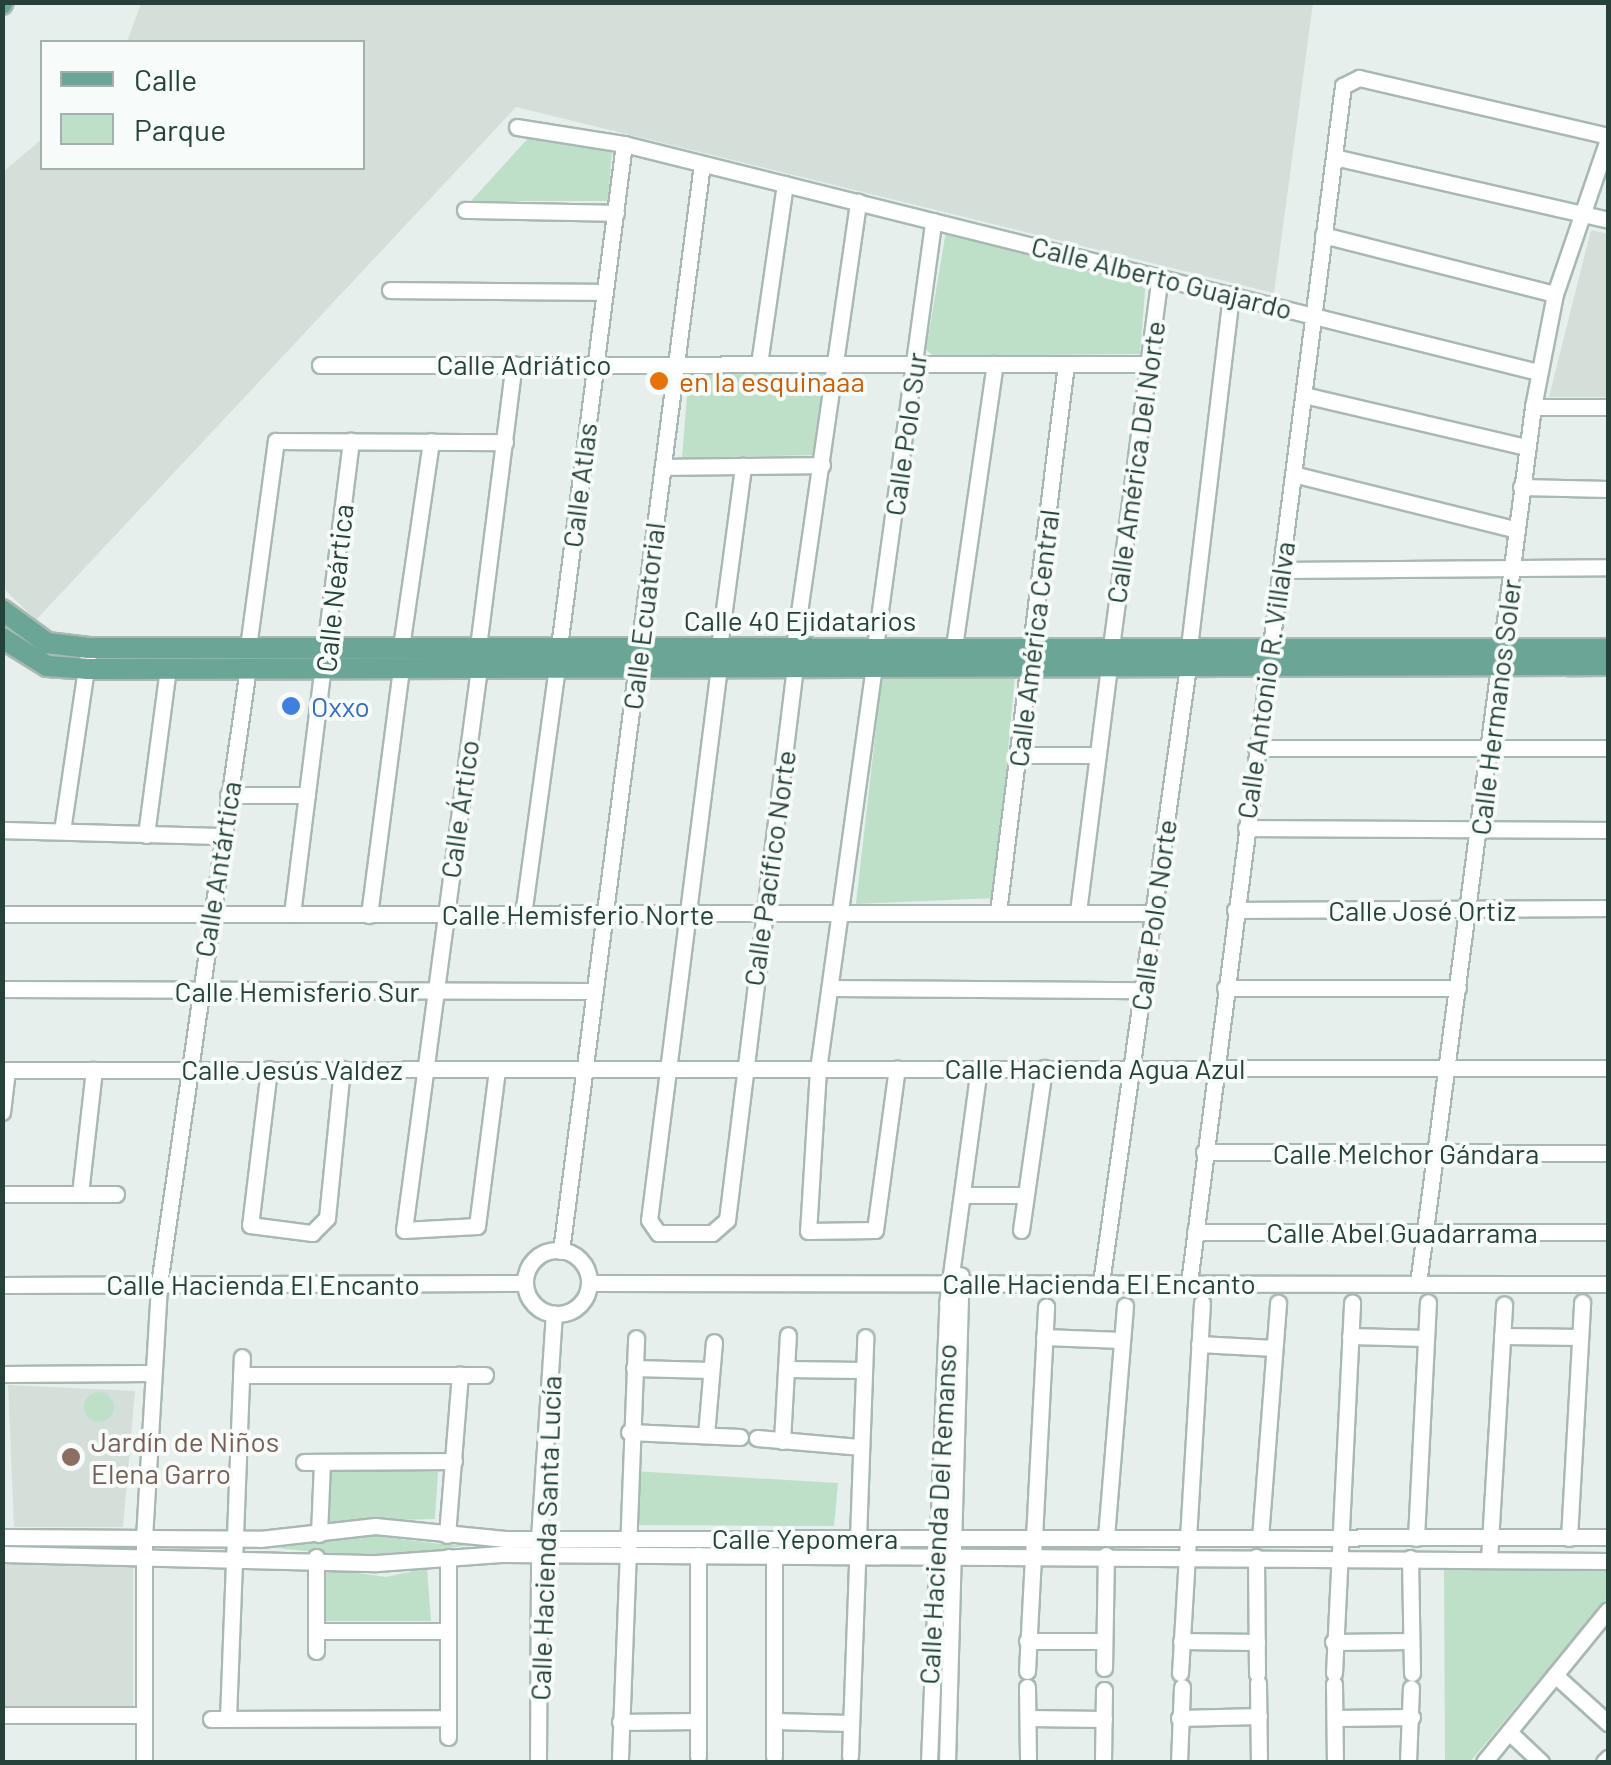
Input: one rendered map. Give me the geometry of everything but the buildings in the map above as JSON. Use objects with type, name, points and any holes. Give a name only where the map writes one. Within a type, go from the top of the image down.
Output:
[{"type":"main road","name":"Calle 40 Ejidatarios","points":[[2,610],[47,643],[87,659],[168,668],[248,658]]},
{"type":"main road","name":"Calle 40 Ejidatarios","points":[[2,638],[47,666],[87,659],[1502,657],[1608,650]]},
{"type":"main road","name":"Calle 40 Ejidatarios","points":[[874,657],[954,647],[1032,657]]},
{"type":"main road","name":"Calle 40 Ejidatarios","points":[[1502,657],[1608,665]]},
{"type":"street","name":"Calle Antonio R. Villalva","points":[[1189,1284],[1323,235],[1349,79],[1608,137]]},
{"type":"street","name":"Calle Alberto Guajardo","points":[[517,127],[624,144],[1538,372]]},
{"type":"street","name":"Calle Hermanos Soler","points":[[1418,1284],[1538,372],[1555,294],[1608,137]]},
{"type":"street","name":"Calle Atlas","points":[[523,915],[624,144]]},
{"type":"street","points":[[1334,157],[1608,220]]},
{"type":"street","name":"Calle Ecuatorial","points":[[582,1069],[702,164]]},
{"type":"street","points":[[758,364],[784,184]]},
{"type":"street","name":"Calle Pacífico Norte","points":[[665,1069],[649,1224],[658,1233],[712,1234],[727,1220],[762,913],[858,202]]},
{"type":"street","points":[[466,210],[616,214]]},
{"type":"street","name":"Calle Polo Sur","points":[[897,1068],[875,1230],[818,1233],[802,1225],[818,1068],[933,220]]},
{"type":"street","points":[[1323,235],[1555,294]]},
{"type":"street","name":"Calle América Del Norte","points":[[1078,912],[1160,276]]},
{"type":"street","points":[[390,290],[604,292]]},
{"type":"street","name":"Calle Polo Norte","points":[[1101,1284],[1189,656],[1231,294]]},
{"type":"street","name":"Calle Adriático","points":[[320,364],[1148,364]]},
{"type":"street","name":"Calle Ártico","points":[[497,1069],[478,1222],[463,1233],[401,1225],[514,364]]},
{"type":"street","points":[[954,647],[995,364]]},
{"type":"street","name":"Calle América Central","points":[[998,912],[1066,364]]},
{"type":"street","points":[[1304,395],[1526,447]]},
{"type":"street","points":[[1533,407],[1608,407]]},
{"type":"street","name":"Calle Antártica","points":[[144,1762],[144,1546],[159,1284],[185,1069],[211,914],[276,441],[350,441]]},
{"type":"street","points":[[350,441],[504,442]]},
{"type":"street","name":"Calle Neártica","points":[[292,914],[327,658],[350,441]]},
{"type":"street","points":[[369,914],[431,442]]},
{"type":"street","points":[[662,467],[822,465]]},
{"type":"street","points":[[665,1069],[744,466]]},
{"type":"street","points":[[1293,474],[1517,530]]},
{"type":"street","points":[[1521,487],[1608,489]]},
{"type":"street","points":[[1280,570],[1608,568]]},
{"type":"street","points":[[62,832],[87,659]]},
{"type":"street","points":[[146,835],[168,668]]},
{"type":"street","points":[[1256,748],[1608,748]]},
{"type":"street","points":[[1020,755],[1098,754]]},
{"type":"street","points":[[228,796],[307,795]]},
{"type":"street","points":[[1246,828],[1608,830]]},
{"type":"street","points":[[2,830],[221,836]]},
{"type":"street","name":"Calle José Ortiz","points":[[1235,910],[1608,908]]},
{"type":"street","name":"Calle Hemisferio Norte","points":[[2,914],[1154,913]]},
{"type":"street","points":[[830,988],[1142,990]]},
{"type":"street","points":[[1225,988],[1458,988]]},
{"type":"street","name":"Calle Hemisferio Sur","points":[[2,989],[592,991]]},
{"type":"street","name":"Calle Hacienda Del Remanso","points":[[928,1762],[957,1278],[980,1068]]},
{"type":"street","points":[[1021,1230],[1044,1068]]},
{"type":"street","name":"Calle Hacienda Agua Azul","points":[[582,1069],[1608,1068]]},
{"type":"street","points":[[269,1069],[250,1224],[312,1233],[327,1218],[342,1069]]},
{"type":"street","points":[[560,1250],[582,1069]]},
{"type":"street","name":"Calle Jesús Valdez","points":[[5,1070],[582,1069]]},
{"type":"street","points":[[2,1112],[5,1070]]},
{"type":"street","points":[[80,1194],[94,1070]]},
{"type":"street","name":"Calle Melchor Gándara","points":[[1204,1152],[1608,1153]]},
{"type":"street","points":[[2,1194],[116,1194]]},
{"type":"street","points":[[964,1195],[1024,1194]]},
{"type":"street","name":"Calle Abel Guadarrama","points":[[1195,1232],[1608,1232]]},
{"type":"street","points":[[560,1250],[578,1258],[589,1283],[582,1302],[554,1314],[530,1301],[524,1283],[535,1258],[560,1250]]},
{"type":"street","name":"Calle Hacienda El Encanto","points":[[589,1283],[957,1278],[1101,1284],[1608,1284]]},
{"type":"street","name":"Calle Hacienda El Encanto","points":[[2,1284],[524,1283]]},
{"type":"street","points":[[1335,1762],[1333,1558],[1352,1302]]},
{"type":"street","points":[[1416,1538],[1428,1302]]},
{"type":"street","points":[[1569,1538],[1582,1302]]},
{"type":"street","points":[[1179,1762],[1182,1537],[1202,1303]]},
{"type":"street","points":[[1260,1538],[1278,1303]]},
{"type":"street","points":[[1488,1559],[1504,1304]]},
{"type":"street","points":[[1028,1762],[1028,1546],[1046,1306]]},
{"type":"street","points":[[1106,1537],[1125,1306]]},
{"type":"street","name":"Calle Hacienda Santa Lucía","points":[[538,1762],[539,1546],[554,1314]]},
{"type":"street","points":[[782,1441],[788,1336]]},
{"type":"street","points":[[1350,1336],[1426,1338]]},
{"type":"street","points":[[1502,1336],[1580,1337]]},
{"type":"street","points":[[850,1756],[851,1547],[865,1337]]},
{"type":"street","points":[[1044,1337],[1122,1340]]},
{"type":"street","points":[[620,1758],[623,1546],[636,1338]]},
{"type":"street","points":[[706,1435],[714,1342]]},
{"type":"street","points":[[1199,1344],[1274,1348]]},
{"type":"street","points":[[228,1718],[230,1547],[242,1357]]},
{"type":"street","points":[[634,1368],[711,1370]]},
{"type":"street","points":[[786,1369],[863,1370]]},
{"type":"street","points":[[2,1374],[153,1373]]},
{"type":"street","points":[[241,1375],[485,1374]]},
{"type":"street","points":[[448,1535],[460,1375]]},
{"type":"street","points":[[630,1432],[740,1437]]},
{"type":"street","points":[[757,1438],[858,1447]]},
{"type":"street","points":[[320,1534],[313,1462],[454,1461]]},
{"type":"street","name":"Calle Yepomera","points":[[230,1547],[375,1526],[539,1546],[1028,1546],[1106,1537],[1608,1538]]},
{"type":"street","name":"Calle Yepomera","points":[[2,1537],[230,1547],[316,1557],[448,1557],[539,1546]]},
{"type":"street","name":"Calle Yepomera","points":[[2,1554],[144,1546]]},
{"type":"street","name":"Calle Yepomera","points":[[623,1546],[698,1555],[774,1555],[851,1547]]},
{"type":"street","name":"Calle Hacienda Del Remanso","points":[[939,1546],[948,1762]]},
{"type":"street","name":"Calle Yepomera","points":[[1028,1546],[1106,1555],[1182,1557],[1608,1561]]},
{"type":"street","points":[[698,1555],[698,1756]]},
{"type":"street","points":[[774,1555],[774,1756]]},
{"type":"street","points":[[1104,1668],[1106,1555]]},
{"type":"street","points":[[316,1557],[316,1651]]},
{"type":"street","points":[[448,1557],[448,1738]]},
{"type":"street","points":[[1256,1557],[1259,1762]]},
{"type":"street","points":[[1408,1762],[1412,1717],[1410,1558]]},
{"type":"street","points":[[1484,1762],[1608,1613]]},
{"type":"street","points":[[316,1632],[448,1631]]},
{"type":"street","points":[[1027,1642],[1104,1641]]},
{"type":"street","points":[[1181,1641],[1256,1642]]},
{"type":"street","points":[[1334,1642],[1411,1641]]},
{"type":"street","points":[[1555,1676],[1608,1724]]},
{"type":"street","points":[[1104,1690],[1104,1762]]},
{"type":"street","points":[[2,1716],[144,1716]]},
{"type":"street","points":[[1180,1718],[1259,1716]]},
{"type":"street","points":[[1335,1718],[1412,1717]]},
{"type":"street","points":[[210,1719],[448,1718]]},
{"type":"street","points":[[1028,1718],[1104,1718]]},
{"type":"street","points":[[620,1722],[698,1721]]},
{"type":"street","points":[[774,1722],[850,1723]]},
{"type":"street","points":[[1509,1732],[1540,1762]]},
{"type":"shaded area","points":[[141,2],[1313,3],[1274,293],[516,107],[36,620],[3,588],[3,172],[40,141],[40,170],[365,170],[365,40],[128,40]]},
{"type":"shaded area","points":[[1591,230],[1608,234],[1608,397],[1549,397]]},
{"type":"shaded area","name":"Jardín de Niños Elena Garro","points":[[8,1385],[135,1391],[123,1527],[14,1527]]},
{"type":"shaded area","points":[[3,1565],[133,1565],[133,1706],[3,1706]]},
{"type":"green space","points":[[532,134],[612,151],[608,201],[471,201]]},
{"type":"green space","points":[[946,231],[1146,279],[1140,354],[934,356],[926,350]]},
{"type":"green space","points":[[689,371],[824,372],[815,455],[682,458]]},
{"type":"green space","points":[[1015,674],[995,898],[856,904],[882,676]]},
{"type":"green space","points":[[99,1392],[110,1396],[114,1407],[110,1418],[99,1422],[88,1418],[84,1407],[88,1396]]},
{"type":"green space","points":[[325,1469],[438,1472],[435,1519],[330,1522]]},
{"type":"green space","points":[[633,1471],[838,1483],[834,1526],[629,1525]]},
{"type":"green space","points":[[367,1535],[449,1545],[479,1544],[375,1558],[276,1548]]},
{"type":"green space","points":[[1444,1563],[1608,1563],[1608,1597],[1470,1762],[1445,1762]]},
{"type":"green space","points":[[324,1568],[386,1577],[427,1568],[431,1621],[321,1621]]},
{"type":"place","name":"en la esquinaaa","points":[[659,381]]},
{"type":"place","name":"Oxxo","points":[[291,706]]},
{"type":"place","name":"Jardín de Niños Elena Garro","points":[[71,1457]]}]
